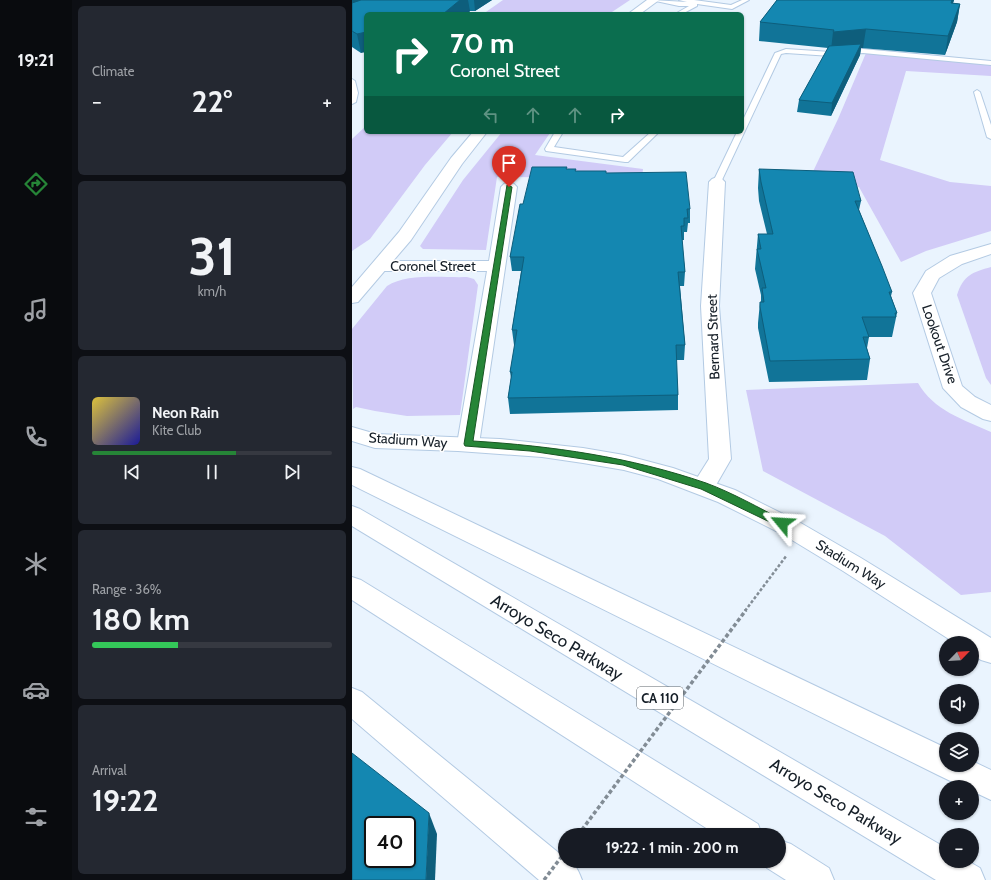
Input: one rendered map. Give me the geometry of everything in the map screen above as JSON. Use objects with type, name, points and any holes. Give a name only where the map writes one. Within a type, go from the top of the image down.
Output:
[{"type":"main road","points":[[637,12],[654,0]]},
{"type":"main road","points":[[352,298],[405,236],[456,161],[478,134]]},
{"type":"main road","name":"Bernard Street","points":[[704,486],[720,459],[710,306],[717,182]]},
{"type":"main road","points":[[497,266],[509,187]]},
{"type":"main road","name":"Lookout Drive","points":[[991,249],[956,260],[932,275],[922,293],[953,388],[968,402],[991,414]]},
{"type":"main road","name":"Coronel Street","points":[[380,266],[497,266],[468,444]]},
{"type":"main road","name":"Stadium Way","points":[[352,434],[375,441],[530,448],[616,461],[664,473],[704,486],[805,535],[991,652]]},
{"type":"main road","points":[[352,475],[939,761]]},
{"type":"main road","name":"Arroyo Seco Parkway","points":[[352,515],[968,880]]},
{"type":"main road","points":[[352,587],[735,828]]},
{"type":"main road","points":[[352,701],[565,880]]},
{"type":"main road","points":[[964,772],[991,785]]},
{"type":"main road","points":[[786,860],[817,880]]},
{"type":"lane","points":[[654,0],[679,4],[701,1]]},
{"type":"lane","points":[[682,0],[701,1],[732,7],[746,0]]},
{"type":"lane","points":[[682,12],[701,1]]},
{"type":"lane","points":[[732,7],[734,12]]},
{"type":"lane","points":[[744,127],[778,53],[786,51],[831,54],[863,51],[991,63]]},
{"type":"lane","points":[[352,80],[354,93],[352,102]]},
{"type":"lane","points":[[977,92],[991,137]]},
{"type":"lane","points":[[557,134],[549,149],[625,160],[653,134]]},
{"type":"lane","points":[[717,182],[741,134]]},
{"type":"path","points":[[583,828],[787,555]]},
{"type":"path","points":[[544,880],[558,861]]},
{"type":"shaded area","points":[[503,0],[630,0],[612,12],[486,12]]},
{"type":"shaded area","points":[[866,53],[991,65],[991,76],[906,71],[880,160],[950,182],[991,186],[991,231],[926,251],[901,262],[859,187],[808,182],[838,119]]},
{"type":"shaded area","points":[[364,128],[364,134],[451,134],[425,165],[370,239],[352,251],[352,139]]},
{"type":"shaded area","points":[[500,134],[549,134],[535,155],[643,169],[642,178],[497,177],[486,250],[423,249],[420,246],[463,180]]},
{"type":"shaded area","points":[[991,267],[991,385],[986,378],[957,295],[962,283],[970,275]]},
{"type":"shaded area","points":[[426,277],[467,277],[474,279],[478,285],[460,415],[407,416],[356,407],[353,409],[352,329],[387,286],[405,279]]},
{"type":"shaded area","points":[[918,383],[924,392],[941,407],[960,418],[991,432],[991,592],[961,595],[885,536],[763,471],[746,390]]},
{"type":"building","points":[[361,0],[460,0],[445,12],[364,12],[364,32],[357,34],[352,31],[352,3]]},
{"type":"building","points":[[777,0],[952,0],[951,3],[960,4],[948,36],[866,29],[833,32],[834,30],[760,22]]},
{"type":"building","points":[[861,44],[832,103],[799,100],[829,46]]},
{"type":"building","points":[[532,167],[567,167],[566,169],[576,169],[575,171],[606,171],[606,173],[686,172],[690,209],[687,209],[688,218],[684,218],[684,226],[681,226],[685,272],[678,272],[685,345],[676,345],[678,395],[508,398],[512,372],[510,372],[517,330],[512,330],[524,257],[510,257],[520,204],[523,204]]},
{"type":"building","points":[[759,169],[853,172],[861,201],[855,201],[892,292],[889,292],[897,313],[895,313],[896,317],[862,317],[869,337],[863,337],[870,359],[770,361],[760,307],[760,302],[764,302],[762,288],[766,288],[757,249],[761,249],[758,234],[773,234]]},
{"type":"building","points":[[352,753],[429,813],[426,880],[352,880]]},
{"type":"route","points":[[509,187],[468,444],[530,448],[579,454],[623,462],[704,486],[782,523]]}]
